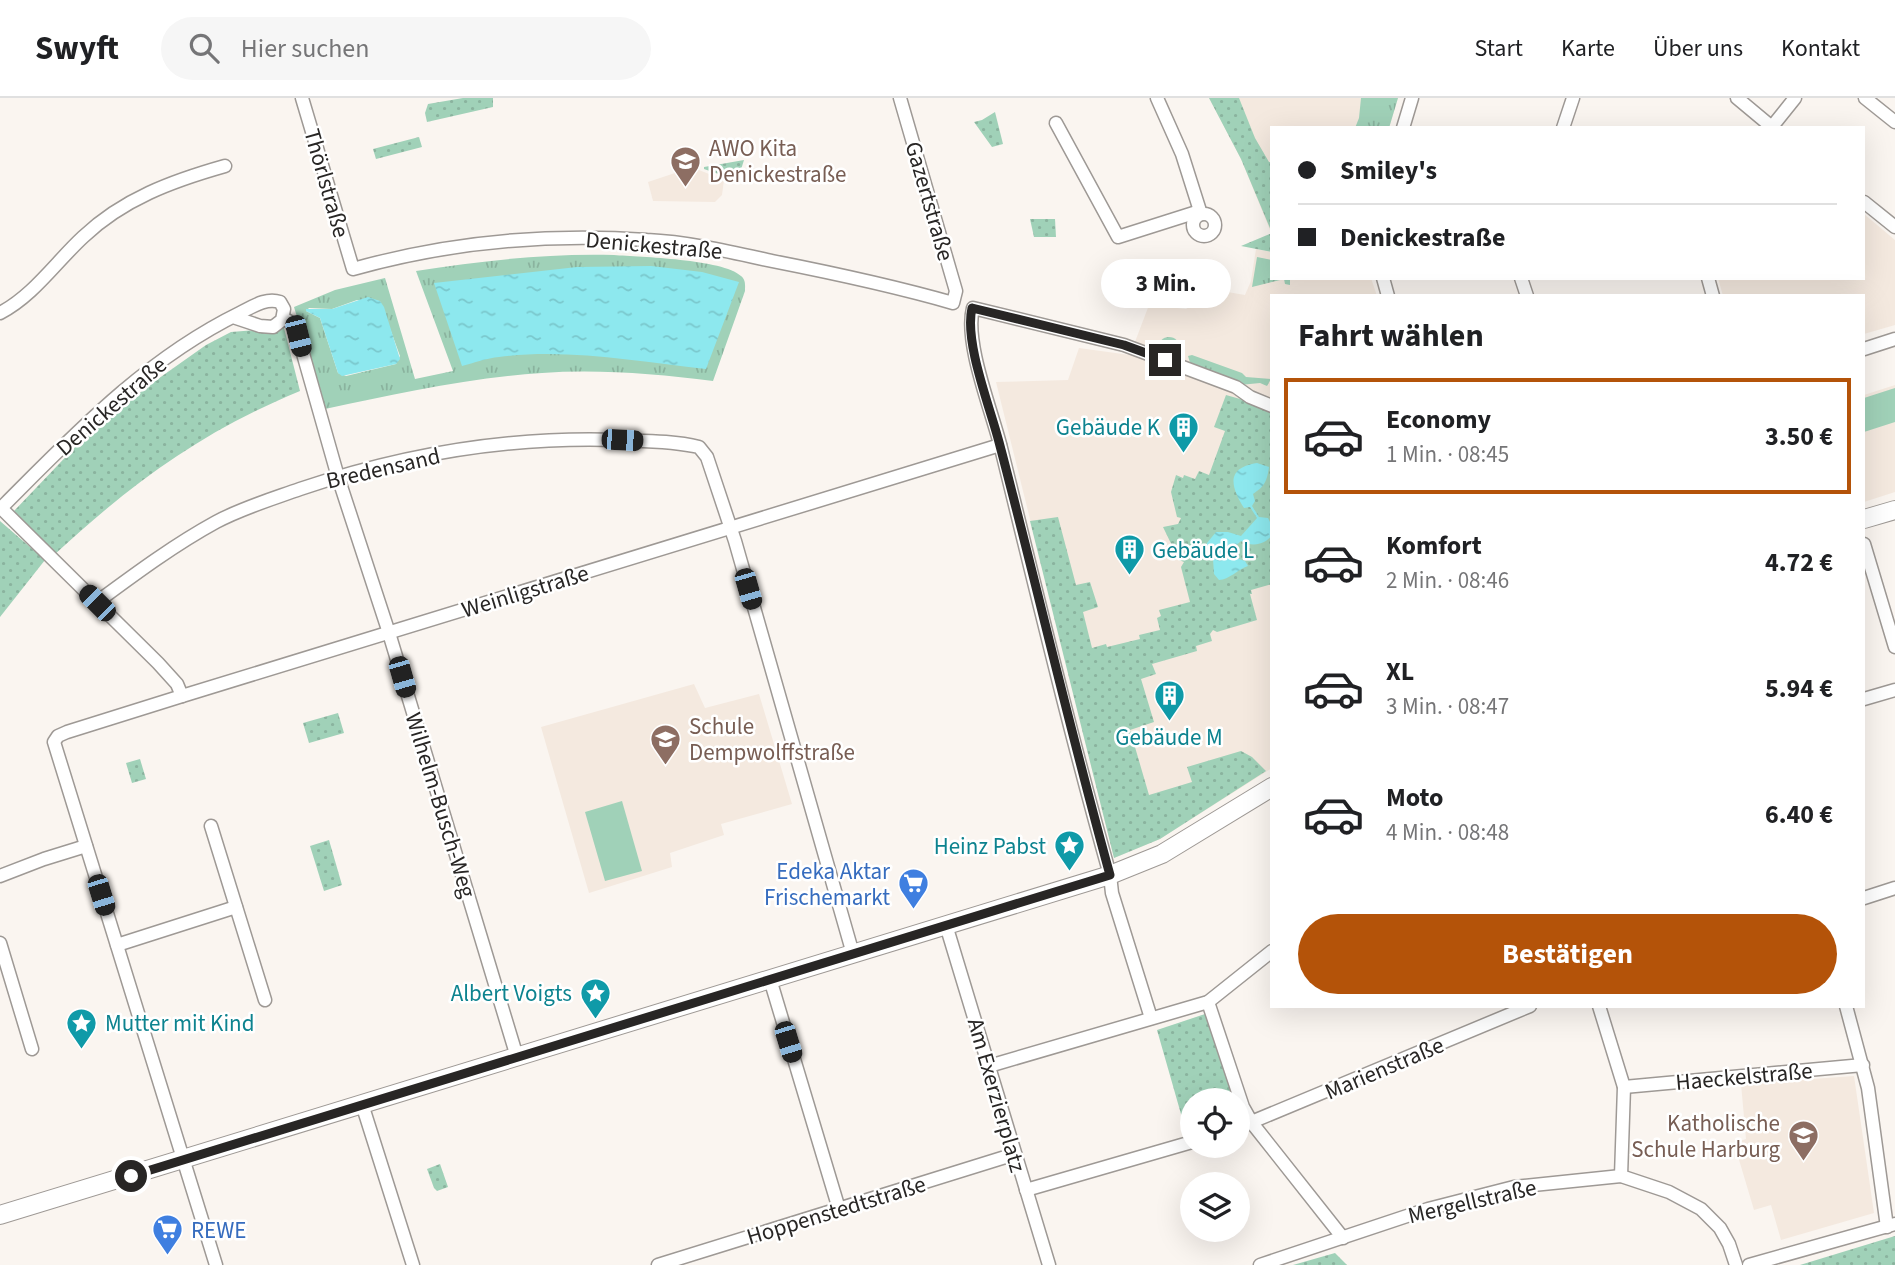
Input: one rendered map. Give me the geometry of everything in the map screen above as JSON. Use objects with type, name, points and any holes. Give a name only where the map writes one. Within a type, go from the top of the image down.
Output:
[{"type":"main road","points":[[1865,519],[1895,510]]},
{"type":"main road","points":[[0,1215],[1110,875],[1162,854],[1270,788]]},
{"type":"street","name":"Thörlstraße","points":[[302,98],[353,269]]},
{"type":"street","name":"Gazertstraße","points":[[900,98],[956,291],[953,303]]},
{"type":"street","points":[[1056,123],[1118,237],[1201,213],[1182,153],[1157,98]]},
{"type":"street","points":[[1404,126],[1412,98]]},
{"type":"street","points":[[1564,126],[1573,98]]},
{"type":"street","points":[[1737,98],[1771,126]]},
{"type":"street","points":[[1773,126],[1795,98]]},
{"type":"street","points":[[1865,98],[1895,122]]},
{"type":"street","points":[[0,313],[16,303],[85,235],[109,216],[163,186],[225,166]]},
{"type":"street","points":[[1865,203],[1895,226]]},
{"type":"street","name":"Denickestraße","points":[[353,269],[424,251],[504,240],[554,237],[648,240],[752,256],[953,303]]},
{"type":"street","name":"Denickestraße","points":[[1,509],[112,399],[181,346],[269,300],[282,304],[283,318]]},
{"type":"street","points":[[1151,1018],[1112,893],[1110,875],[976,359],[970,318],[972,308],[1132,348],[1236,387],[1250,397],[1270,405]]},
{"type":"street","points":[[233,317],[267,328],[276,326],[283,318]]},
{"type":"street","name":"Wilhelm-Busch-Weg","points":[[283,318],[292,323],[298,336],[338,477],[389,633],[517,1057]]},
{"type":"street","points":[[1865,349],[1895,339]]},
{"type":"street","name":"Bredensand","points":[[97,603],[167,551],[218,521],[283,495],[338,477],[427,455],[505,443],[582,439],[699,447],[707,457],[729,527]]},
{"type":"street","name":"Weinligstraße","points":[[86,846],[54,743],[61,734],[1000,445]]},
{"type":"street","points":[[1,509],[159,663],[177,684],[182,696]]},
{"type":"street","points":[[729,527],[853,954]]},
{"type":"street","points":[[1865,547],[1895,648]]},
{"type":"street","points":[[1865,699],[1895,690]]},
{"type":"street","points":[[211,826],[265,1000]]},
{"type":"street","points":[[0,876],[86,846],[216,1265]]},
{"type":"street","points":[[1865,898],[1895,888]]},
{"type":"street","points":[[117,945],[236,907]]},
{"type":"street","name":"Am Exerzierplatz","points":[[946,925],[1049,1265]]},
{"type":"street","points":[[0,943],[32,1049]]},
{"type":"street","points":[[989,1066],[1208,1002],[1270,953]]},
{"type":"street","points":[[770,979],[839,1209]]},
{"type":"street","points":[[1208,1002],[1243,1107],[1252,1123],[1343,1238]]},
{"type":"street","name":"Marienstraße","points":[[1252,1123],[1525,1008]]},
{"type":"street","points":[[1600,1008],[1624,1087],[1621,1176]]},
{"type":"street","points":[[1749,1265],[1891,1225],[1863,1065],[1847,1008]]},
{"type":"street","name":"Haeckelstraße","points":[[1624,1087],[1863,1065]]},
{"type":"street","points":[[362,1104],[413,1265]]},
{"type":"street","points":[[1026,1190],[1180,1145]]},
{"type":"street","name":"Hoppenstedtstraße","points":[[658,1265],[1015,1154]]},
{"type":"street","name":"Mergellstraße","points":[[1260,1265],[1428,1209],[1514,1187],[1621,1176],[1669,1192],[1701,1209],[1720,1228],[1736,1265]]},
{"type":"shaded area","points":[[1209,98],[1398,98],[1390,126],[1270,126],[1270,230],[1241,159]]},
{"type":"shaded area","name":"AWO Kita Denickestraße","points":[[699,170],[724,180],[722,195],[715,202],[653,201],[648,182],[681,171]]},
{"type":"shaded area","points":[[1865,215],[1895,240],[1895,325],[1865,334],[1865,294],[1722,294],[1719,280],[1865,280]]},
{"type":"shaded area","points":[[1256,249],[1270,252],[1270,280],[1372,280],[1376,294],[1270,294],[1270,769],[1160,839],[1114,858],[996,382],[1068,380],[1079,348],[1130,355],[1149,305],[1186,309],[1216,290],[1245,295],[1251,281]]},
{"type":"shaded area","points":[[1895,385],[1895,492],[1865,502],[1865,395]]},
{"type":"shaded area","name":"Schule Dempwolffstraße","points":[[694,684],[705,708],[759,694],[792,804],[721,824],[724,835],[670,853],[672,867],[589,893],[541,727]]},
{"type":"shaded area","name":"Katholische Schule Harburg","points":[[1854,1076],[1874,1213],[1781,1240],[1771,1205],[1754,1210],[1734,1143],[1746,1139],[1741,1084]]},
{"type":"green space","points":[[463,98],[493,98],[493,107],[427,122],[425,113],[428,104]]},
{"type":"green space","points":[[1209,98],[1239,98],[1255,138],[1270,162],[1270,228],[1241,159]]},
{"type":"green space","points":[[1361,98],[1398,98],[1390,126],[1356,126]]},
{"type":"green space","points":[[995,112],[1003,144],[992,147],[974,122]]},
{"type":"green space","points":[[419,137],[422,147],[376,159],[373,149]]},
{"type":"green space","points":[[744,160],[739,176],[727,183],[727,177],[704,169],[704,167]]},
{"type":"green space","points":[[1030,219],[1055,219],[1056,237],[1034,237]]},
{"type":"green space","points":[[1270,234],[1270,252],[1241,246]]},
{"type":"green space","points":[[614,255],[700,262],[731,270],[743,278],[745,291],[713,381],[628,373],[514,375],[406,392],[325,409],[294,307],[335,290],[385,278],[415,379],[453,371],[416,271],[515,258]],"holes":[[[357,300],[380,301],[400,356],[396,364],[346,376],[338,373],[320,318],[306,311],[309,308],[332,309]]]},
{"type":"green space","points":[[1257,257],[1270,260],[1270,280],[1280,280],[1252,287]]},
{"type":"green space","points":[[284,328],[300,391],[231,424],[169,461],[111,505],[54,555],[14,511],[79,443],[148,386],[206,345],[231,332]]},
{"type":"green space","points":[[1169,337],[1177,340],[1180,348],[1177,356],[1169,359],[1161,356],[1158,348],[1161,340]]},
{"type":"green space","points":[[1192,355],[1242,373],[1246,377],[1270,381],[1267,386],[1260,383],[1240,385],[1191,366],[1188,356]]},
{"type":"green space","points":[[1895,388],[1895,422],[1865,432],[1865,398]]},
{"type":"green space","points":[[1226,395],[1270,407],[1270,585],[1251,590],[1257,620],[1217,632],[1213,630],[1210,634],[1212,641],[1196,646],[1197,651],[1152,664],[1156,674],[1141,679],[1154,722],[1130,730],[1149,795],[1192,782],[1187,767],[1241,751],[1252,757],[1266,771],[1160,839],[1114,858],[1030,521],[1058,517],[1076,585],[1090,582],[1098,607],[1083,612],[1092,648],[1140,639],[1139,635],[1160,630],[1157,618],[1161,616],[1159,610],[1190,602],[1181,567],[1184,562],[1179,560],[1163,527],[1178,524],[1181,518],[1177,517],[1171,492],[1176,475],[1195,479],[1199,471],[1209,475],[1225,431],[1214,427]]},
{"type":"green space","points":[[0,521],[45,560],[0,617]]},
{"type":"green space","points":[[338,713],[344,733],[309,743],[303,723]]},
{"type":"green space","points":[[140,759],[146,779],[132,783],[126,763]]},
{"type":"green space","points":[[622,801],[642,871],[605,881],[585,812]]},
{"type":"green space","points":[[329,840],[342,885],[324,891],[310,846]]},
{"type":"green space","points":[[1208,1013],[1232,1088],[1180,1088],[1180,1110],[1157,1030]]},
{"type":"green space","points":[[440,1164],[448,1187],[437,1191],[427,1169]]},
{"type":"green space","points":[[1895,1236],[1895,1265],[1800,1265]]},
{"type":"green space","points":[[1335,1253],[1347,1265],[1293,1265]]},
{"type":"water","points":[[651,266],[702,272],[739,282],[706,369],[551,354],[494,358],[462,366],[434,283],[577,267]]},
{"type":"water","points":[[368,297],[380,301],[384,307],[400,359],[396,364],[342,376],[338,373],[320,318],[306,309],[332,309]]},
{"type":"water","points":[[1257,463],[1269,467],[1265,483],[1253,494],[1255,501],[1252,506],[1259,517],[1268,518],[1270,537],[1258,544],[1241,541],[1231,550],[1233,557],[1245,561],[1248,566],[1219,580],[1214,574],[1213,559],[1207,556],[1207,543],[1216,532],[1241,536],[1257,518],[1250,507],[1244,508],[1234,486],[1235,474]]},
{"type":"place","name":"AWO Kita Denickestraße","points":[[686,188]]},
{"type":"place","name":"Gebäude K","points":[[1183,454]]},
{"type":"place","name":"Gebäude L","points":[[1129,577]]},
{"type":"place","name":"Gebäude M","points":[[1169,723]]},
{"type":"place","name":"Schule Dempwolffstraße","points":[[666,766]]},
{"type":"place","name":"Heinz Pabst","points":[[1069,873]]},
{"type":"place","name":"Edeka Aktar Frischemarkt","points":[[913,911]]},
{"type":"place","name":"Albert Voigts","points":[[595,1020]]},
{"type":"place","name":"Mutter mit Kind","points":[[82,1050]]},
{"type":"place","name":"Katholische Schule Harburg","points":[[1803,1163]]},
{"type":"place","name":"REWE","points":[[168,1257]]},
{"type":"route","points":[[131,1176],[1110,875],[976,359],[970,318],[972,308],[1124,345],[1165,360]]}]
